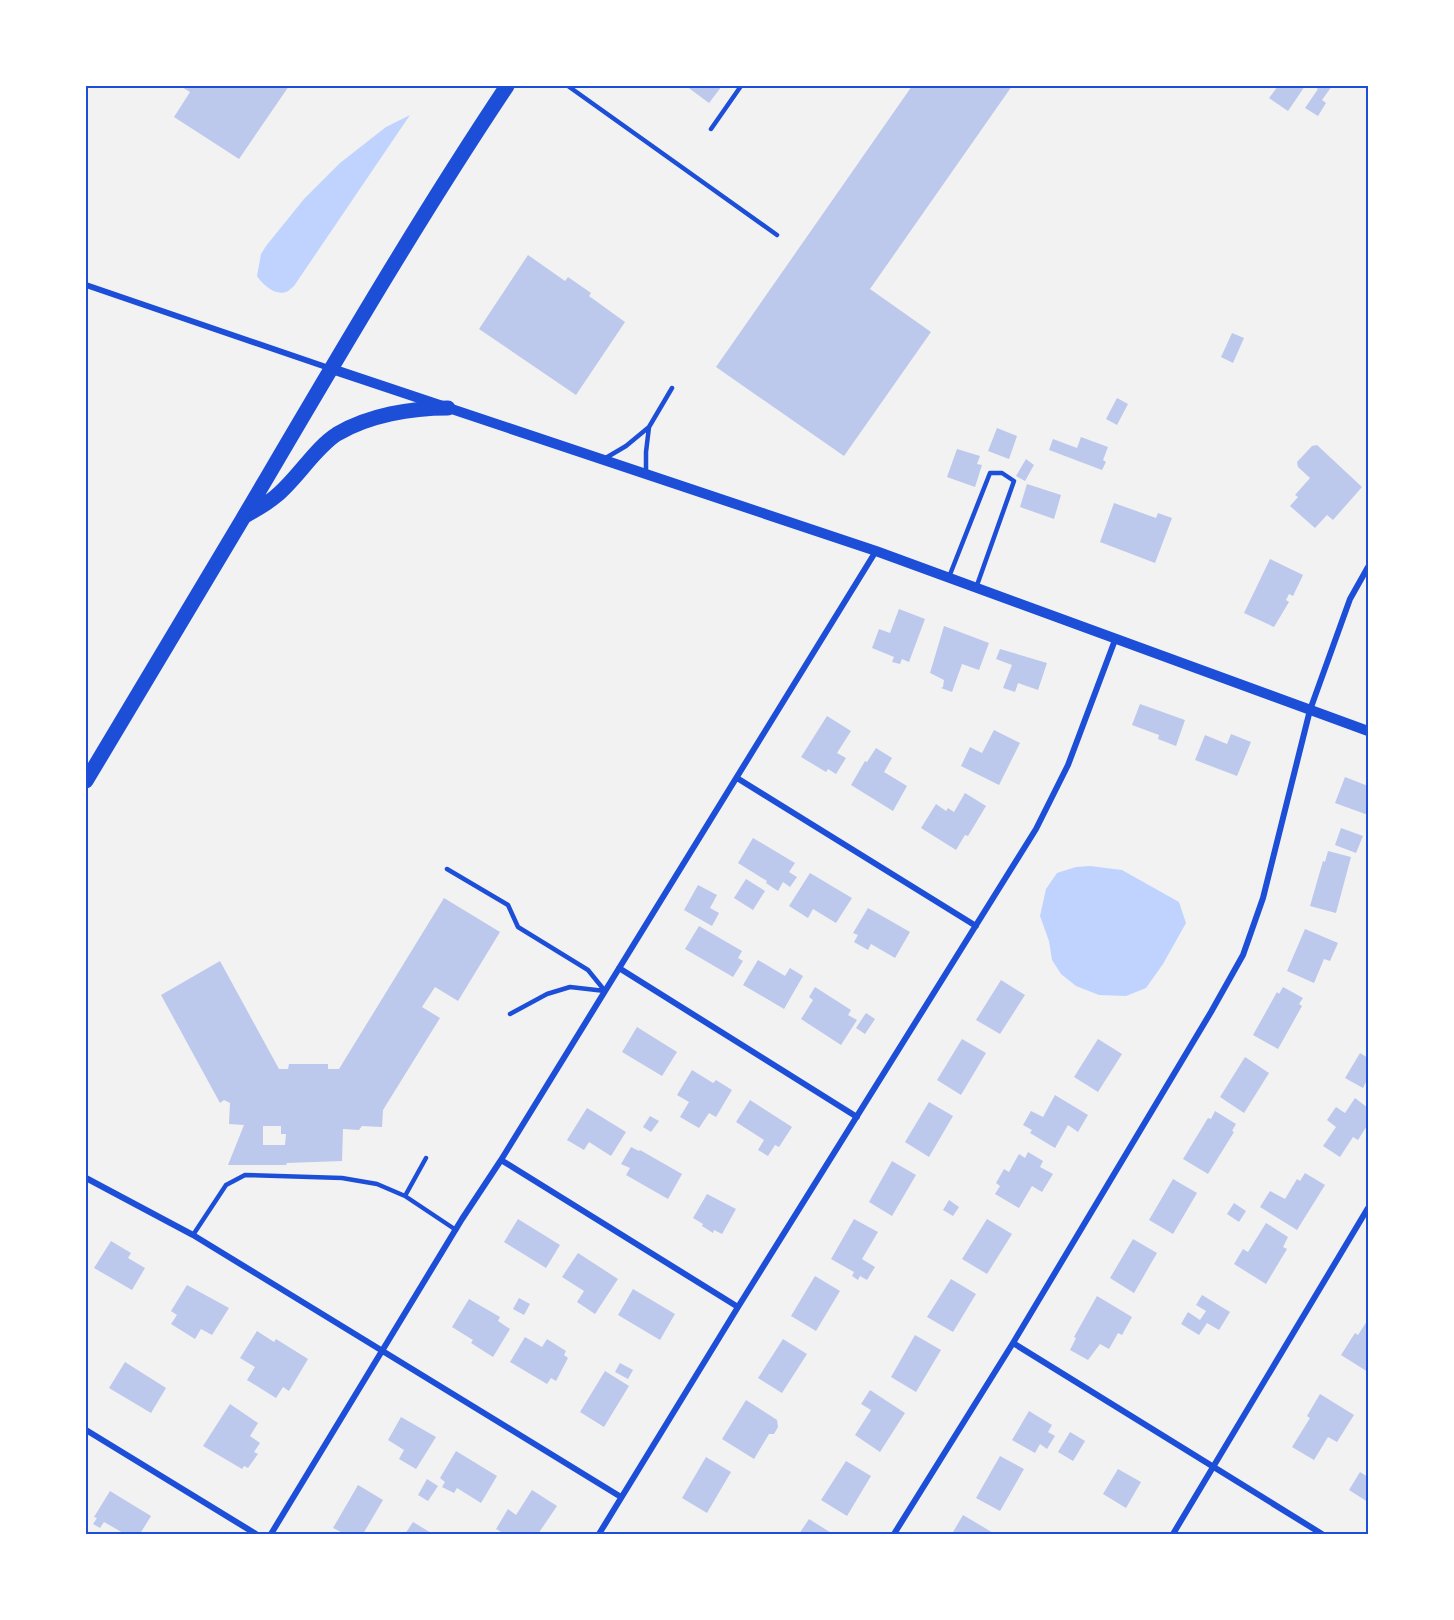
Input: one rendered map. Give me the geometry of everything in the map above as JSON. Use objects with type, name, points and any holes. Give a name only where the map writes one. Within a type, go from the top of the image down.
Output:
[{"type":"main road","points":[[86,781],[243,518],[329,368],[452,169],[507,86]]},
{"type":"main road","points":[[243,518],[276,496],[336,435],[359,424],[387,416],[420,408],[447,408]]},
{"type":"street","points":[[86,285],[876,551],[1368,731]]},
{"type":"street","points":[[271,1534],[876,551]]},
{"type":"street","points":[[894,1534],[1013,1343],[1243,955],[1263,898],[1310,710],[1350,599],[1368,567]]},
{"type":"street","points":[[599,1534],[1036,829],[1068,765],[1115,640]]},
{"type":"street","points":[[737,778],[976,926]]},
{"type":"street","points":[[619,968],[857,1117]]},
{"type":"street","points":[[501,1160],[738,1307]]},
{"type":"street","points":[[86,1178],[193,1234],[621,1497]]},
{"type":"street","points":[[1173,1534],[1368,1208]]},
{"type":"street","points":[[1013,1343],[1322,1534]]},
{"type":"street","points":[[86,1430],[256,1534]]},
{"type":"lane","points":[[568,86],[777,235]]},
{"type":"lane","points":[[711,129],[741,86]]},
{"type":"lane","points":[[603,459],[626,446],[649,427],[672,388]]},
{"type":"lane","points":[[646,474],[649,427]]},
{"type":"lane","points":[[949,578],[990,473],[1002,473],[1014,481],[976,588]]},
{"type":"lane","points":[[447,869],[508,905],[518,927],[588,970],[605,991]]},
{"type":"lane","points":[[510,1014],[547,993],[570,987],[605,991]]},
{"type":"lane","points":[[405,1196],[426,1158]]},
{"type":"lane","points":[[193,1234],[226,1185],[245,1175],[342,1178],[377,1184],[405,1196],[456,1230]]},
{"type":"water","points":[[410,115],[294,286],[282,293],[265,286],[257,276],[261,254],[304,199],[340,163],[386,127]]},
{"type":"water","points":[[1090,866],[1122,870],[1179,902],[1186,923],[1163,964],[1146,988],[1126,996],[1099,995],[1076,986],[1061,974],[1052,960],[1049,941],[1040,916],[1046,889],[1057,873],[1076,867]]},
{"type":"building","points":[[180,86],[289,86],[239,159],[174,117],[190,92]]},
{"type":"building","points":[[686,86],[722,86],[709,103]]},
{"type":"building","points":[[912,86],[1012,86],[870,289],[931,332],[844,456],[716,367]]},
{"type":"building","points":[[1278,86],[1305,86],[1288,111],[1269,98]]},
{"type":"building","points":[[1313,86],[1332,86],[1322,100],[1326,103],[1318,116],[1305,108],[1318,89]]},
{"type":"building","points":[[528,255],[565,281],[568,277],[591,293],[589,296],[625,322],[576,395],[479,329]]},
{"type":"building","points":[[1232,333],[1244,338],[1233,363],[1221,357]]},
{"type":"building","points":[[1117,398],[1128,404],[1117,425],[1106,419]]},
{"type":"building","points":[[997,428],[1017,436],[1009,459],[988,451]]},
{"type":"building","points":[[1081,437],[1108,447],[1103,460],[1106,462],[1102,470],[1049,450],[1053,439],[1077,448]]},
{"type":"building","points":[[1317,445],[1362,487],[1333,520],[1327,515],[1315,528],[1290,506],[1298,497],[1295,495],[1310,478],[1298,467],[1297,462],[1312,446]]},
{"type":"building","points":[[957,449],[980,456],[977,464],[982,465],[975,487],[947,477]]},
{"type":"building","points":[[1026,459],[1034,465],[1025,481],[1016,476]]},
{"type":"building","points":[[1027,484],[1061,495],[1054,519],[1020,507]]},
{"type":"building","points":[[1114,503],[1156,518],[1158,513],[1172,518],[1155,563],[1100,542]]},
{"type":"building","points":[[1270,559],[1303,575],[1293,596],[1289,594],[1286,600],[1289,602],[1274,627],[1244,613]]},
{"type":"building","points":[[899,609],[925,619],[909,662],[902,659],[900,664],[892,662],[894,657],[872,648],[879,629],[890,633]]},
{"type":"building","points":[[944,626],[989,643],[979,670],[962,664],[952,692],[941,688],[944,680],[930,673]]},
{"type":"building","points":[[1000,649],[1047,663],[1038,690],[1018,683],[1015,692],[1003,688],[1012,665],[996,659]]},
{"type":"building","points":[[1140,704],[1185,720],[1176,746],[1158,739],[1159,735],[1132,725]]},
{"type":"building","points":[[827,716],[851,731],[837,753],[846,758],[836,774],[828,769],[826,772],[801,757]]},
{"type":"building","points":[[994,730],[1020,743],[999,785],[961,766],[970,747],[982,753]]},
{"type":"building","points":[[1231,734],[1251,742],[1237,776],[1195,760],[1205,735],[1227,744]]},
{"type":"building","points":[[876,748],[892,758],[884,772],[907,786],[893,811],[851,785],[865,761],[867,762]]},
{"type":"building","points":[[1345,777],[1368,786],[1368,815],[1335,803]]},
{"type":"building","points":[[965,793],[986,806],[968,836],[965,835],[956,850],[921,828],[936,804],[946,811],[948,808],[954,812]]},
{"type":"building","points":[[1341,828],[1363,836],[1356,853],[1335,845]]},
{"type":"building","points":[[753,838],[795,863],[789,872],[797,877],[790,887],[783,882],[778,891],[766,883],[767,881],[738,863]]},
{"type":"building","points":[[1328,851],[1351,857],[1336,913],[1310,906]]},
{"type":"building","points":[[810,873],[852,898],[836,923],[813,909],[808,918],[789,906]]},
{"type":"building","points":[[746,879],[765,891],[753,910],[734,898]]},
{"type":"building","points":[[698,885],[717,895],[710,908],[719,913],[712,926],[684,910]]},
{"type":"building","points":[[444,898],[500,932],[458,1001],[435,987],[422,1007],[440,1018],[383,1110],[382,1127],[362,1126],[359,1130],[343,1129],[342,1161],[287,1163],[286,1165],[228,1165],[244,1125],[229,1124],[230,1103],[224,1100],[220,1103],[161,995],[220,961],[279,1069],[288,1069],[289,1064],[328,1064],[328,1069],[339,1069]],"holes":[[[263,1126],[281,1126],[281,1134],[286,1134],[285,1145],[263,1145]]]},
{"type":"building","points":[[868,908],[910,932],[895,958],[871,944],[868,950],[854,942],[858,935],[853,933]]},
{"type":"building","points":[[699,926],[742,951],[738,958],[743,961],[733,977],[685,949]]},
{"type":"building","points":[[1305,929],[1338,943],[1330,961],[1324,959],[1314,983],[1287,971]]},
{"type":"building","points":[[758,960],[785,976],[790,968],[803,976],[784,1009],[743,985]]},
{"type":"building","points":[[1001,980],[1025,995],[1000,1034],[976,1020]]},
{"type":"building","points":[[815,987],[851,1010],[848,1015],[857,1020],[841,1045],[801,1019],[813,1000],[809,997]]},
{"type":"building","points":[[1283,987],[1303,998],[1299,1004],[1302,1006],[1278,1049],[1253,1035],[1277,992],[1279,994]]},
{"type":"building","points":[[866,1013],[875,1019],[865,1034],[856,1028]]},
{"type":"building","points":[[637,1027],[677,1052],[662,1076],[622,1052]]},
{"type":"building","points":[[962,1039],[986,1053],[961,1095],[937,1080]]},
{"type":"building","points":[[1098,1039],[1122,1054],[1098,1092],[1074,1077]]},
{"type":"building","points":[[1360,1053],[1368,1058],[1368,1078],[1363,1088],[1345,1078]]},
{"type":"building","points":[[1245,1057],[1269,1073],[1244,1113],[1220,1097]]},
{"type":"building","points":[[692,1070],[713,1083],[716,1080],[732,1090],[716,1117],[709,1113],[699,1128],[680,1117],[689,1102],[677,1095]]},
{"type":"building","points":[[1055,1095],[1088,1115],[1078,1132],[1068,1125],[1055,1148],[1030,1133],[1032,1130],[1023,1125],[1031,1111],[1043,1117]]},
{"type":"building","points":[[1355,1098],[1368,1108],[1368,1124],[1358,1140],[1353,1137],[1340,1157],[1323,1146],[1336,1127],[1327,1120],[1336,1107],[1345,1113]]},
{"type":"building","points":[[750,1100],[792,1127],[779,1147],[775,1145],[768,1156],[758,1150],[764,1140],[736,1122]]},
{"type":"building","points":[[929,1102],[953,1116],[929,1157],[905,1142]]},
{"type":"building","points":[[587,1108],[626,1132],[611,1156],[589,1142],[584,1150],[567,1140]]},
{"type":"building","points":[[1215,1111],[1236,1124],[1232,1131],[1234,1132],[1208,1174],[1183,1159],[1208,1118],[1211,1119]]},
{"type":"building","points":[[650,1116],[659,1121],[651,1132],[643,1127]]},
{"type":"building","points":[[631,1147],[682,1174],[668,1199],[626,1175],[630,1168],[621,1164]]},
{"type":"building","points":[[1028,1152],[1043,1161],[1040,1167],[1053,1174],[1042,1192],[1032,1186],[1019,1208],[995,1194],[1000,1186],[996,1183],[1004,1169],[1009,1172],[1019,1154],[1025,1158]]},
{"type":"building","points":[[892,1161],[916,1175],[892,1216],[869,1202]]},
{"type":"building","points":[[1305,1173],[1325,1185],[1297,1230],[1260,1207],[1270,1191],[1285,1199],[1297,1179],[1300,1181]]},
{"type":"building","points":[[1173,1179],[1197,1193],[1173,1234],[1149,1220]]},
{"type":"building","points":[[707,1194],[736,1209],[722,1234],[714,1230],[713,1233],[693,1218]]},
{"type":"building","points":[[949,1200],[959,1207],[953,1216],[943,1210]]},
{"type":"building","points":[[1234,1203],[1246,1211],[1239,1222],[1227,1214]]},
{"type":"building","points":[[518,1219],[560,1245],[546,1268],[504,1242]]},
{"type":"building","points":[[854,1219],[878,1232],[862,1259],[875,1267],[867,1280],[860,1276],[858,1280],[852,1276],[854,1272],[831,1259]]},
{"type":"building","points":[[987,1219],[1012,1234],[987,1274],[962,1259]]},
{"type":"building","points":[[1266,1223],[1288,1237],[1283,1247],[1287,1249],[1266,1284],[1234,1264],[1243,1249],[1248,1252]]},
{"type":"building","points":[[1133,1239],[1157,1253],[1134,1293],[1110,1278]]},
{"type":"building","points":[[111,1241],[131,1253],[128,1258],[145,1268],[132,1290],[94,1268]]},
{"type":"building","points":[[578,1253],[618,1279],[595,1314],[577,1302],[584,1291],[562,1277]]},
{"type":"building","points":[[815,1276],[840,1291],[816,1331],[791,1316]]},
{"type":"building","points":[[951,1279],[976,1294],[953,1332],[927,1317]]},
{"type":"building","points":[[187,1285],[229,1308],[212,1335],[201,1329],[195,1339],[171,1324],[177,1315],[171,1311]]},
{"type":"building","points":[[633,1289],[675,1314],[660,1340],[618,1315]]},
{"type":"building","points":[[1202,1295],[1230,1312],[1219,1330],[1207,1323],[1199,1335],[1181,1324],[1188,1312],[1200,1320],[1206,1311],[1196,1305]]},
{"type":"building","points":[[1097,1296],[1132,1317],[1122,1335],[1118,1333],[1109,1349],[1100,1344],[1088,1360],[1070,1350],[1076,1338],[1074,1337]]},
{"type":"building","points":[[519,1298],[530,1304],[524,1315],[513,1309]]},
{"type":"building","points":[[469,1299],[500,1317],[498,1321],[510,1329],[493,1357],[471,1343],[473,1340],[452,1327]]},
{"type":"building","points":[[1367,1321],[1368,1372],[1341,1355],[1355,1333],[1358,1335]]},
{"type":"building","points":[[257,1331],[274,1342],[276,1339],[308,1359],[289,1391],[283,1387],[276,1398],[247,1380],[255,1367],[240,1358]]},
{"type":"building","points":[[915,1335],[941,1350],[916,1392],[891,1377]]},
{"type":"building","points":[[525,1337],[542,1347],[547,1339],[566,1351],[564,1355],[568,1358],[556,1381],[551,1378],[547,1384],[510,1362]]},
{"type":"building","points":[[783,1339],[807,1354],[782,1393],[758,1378]]},
{"type":"building","points":[[125,1362],[166,1388],[151,1413],[109,1388]]},
{"type":"building","points":[[620,1363],[633,1370],[628,1379],[615,1372]]},
{"type":"building","points":[[605,1371],[629,1386],[604,1427],[580,1412]]},
{"type":"building","points":[[870,1390],[905,1413],[880,1452],[855,1435],[871,1410],[861,1404]]},
{"type":"building","points":[[1320,1394],[1354,1415],[1337,1442],[1328,1437],[1314,1460],[1292,1447],[1310,1418],[1307,1416]]},
{"type":"building","points":[[746,1400],[777,1420],[778,1427],[774,1434],[769,1434],[754,1459],[722,1439]]},
{"type":"building","points":[[230,1404],[258,1423],[250,1436],[260,1443],[254,1452],[258,1454],[248,1468],[244,1466],[242,1469],[203,1446]]},
{"type":"building","points":[[1029,1411],[1052,1425],[1048,1432],[1055,1436],[1047,1449],[1040,1444],[1035,1453],[1012,1440]]},
{"type":"building","points":[[401,1417],[436,1437],[416,1469],[399,1459],[404,1450],[388,1440]]},
{"type":"building","points":[[1070,1432],[1085,1441],[1073,1461],[1058,1452]]},
{"type":"building","points":[[456,1451],[497,1476],[481,1503],[457,1488],[454,1493],[442,1487],[445,1482],[440,1478]]},
{"type":"building","points":[[1000,1456],[1024,1469],[1000,1511],[976,1498]]},
{"type":"building","points":[[706,1457],[731,1472],[707,1513],[682,1498]]},
{"type":"building","points":[[846,1461],[871,1476],[847,1516],[821,1500]]},
{"type":"building","points":[[1118,1469],[1141,1482],[1126,1508],[1103,1494]]},
{"type":"building","points":[[1360,1472],[1368,1477],[1368,1502],[1349,1490]]},
{"type":"building","points":[[427,1479],[438,1486],[428,1501],[418,1495]]},
{"type":"building","points":[[358,1485],[383,1500],[363,1534],[345,1534],[333,1528]]},
{"type":"building","points":[[532,1490],[557,1506],[538,1534],[502,1534],[496,1529],[508,1509],[516,1515]]},
{"type":"building","points":[[110,1491],[151,1516],[140,1534],[125,1534],[104,1522],[100,1528],[93,1524],[97,1518],[94,1517]]},
{"type":"building","points":[[963,1515],[995,1534],[957,1534],[953,1532]]},
{"type":"building","points":[[809,1519],[833,1534],[799,1534]]},
{"type":"building","points":[[413,1522],[433,1534],[405,1534]]}]
